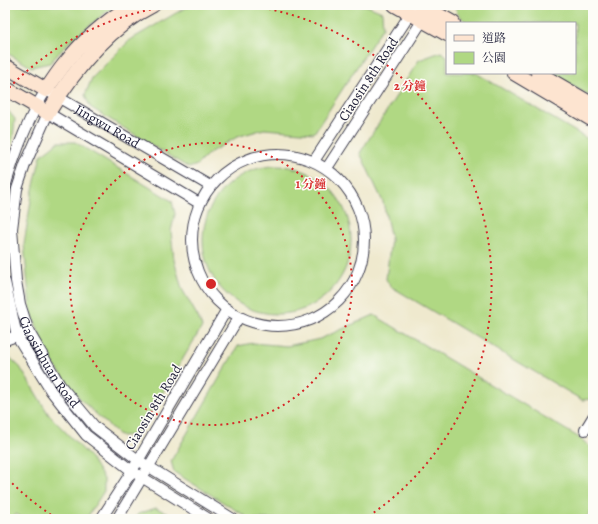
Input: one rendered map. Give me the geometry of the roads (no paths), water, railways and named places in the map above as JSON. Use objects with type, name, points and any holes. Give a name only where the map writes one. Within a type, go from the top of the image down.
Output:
[{"type":"street","points":[[5,187],[20,139],[35,106],[46,90],[68,60],[88,37],[111,18],[131,5]]},
{"type":"street","name":"Ciaosinhuan Road","points":[[153,5],[119,26],[98,46],[78,68],[48,113],[25,165],[17,189],[12,229],[16,282],[20,304],[29,332],[60,385],[95,427],[138,460],[233,519]]},
{"type":"street","points":[[395,5],[422,10],[451,22]]},
{"type":"street","points":[[422,10],[446,33]]},
{"type":"street","name":"Ciaosin 8th Road","points":[[314,161],[422,10]]},
{"type":"street","name":"Ciaosin 8th Road","points":[[327,168],[422,10]]},
{"type":"street","name":"Jingwu Road","points":[[5,66],[57,98],[210,186]]},
{"type":"street","points":[[516,74],[593,120]]},
{"type":"street","points":[[540,74],[593,105]]},
{"type":"street","name":"Jingwu Road","points":[[5,88],[199,202]]},
{"type":"street","points":[[285,153],[314,161],[327,168],[343,182],[356,203],[364,227],[364,251],[357,275],[351,287],[334,306],[313,319],[288,326],[263,325],[239,317],[227,309],[206,288],[194,261],[192,231],[199,202],[210,186],[231,166],[257,155],[285,153]]},
{"type":"street","name":"Ciaosinhuan Road","points":[[5,282],[17,336],[51,391],[86,435],[142,478],[209,519]]},
{"type":"street","name":"Ciaosin 8th Road","points":[[101,519],[132,471],[227,309]]},
{"type":"street","name":"Ciaosin 8th Road","points":[[117,519],[239,317]]},
{"type":"street","points":[[5,340],[29,332]]},
{"type":"street","points":[[586,430],[593,418]]}]
